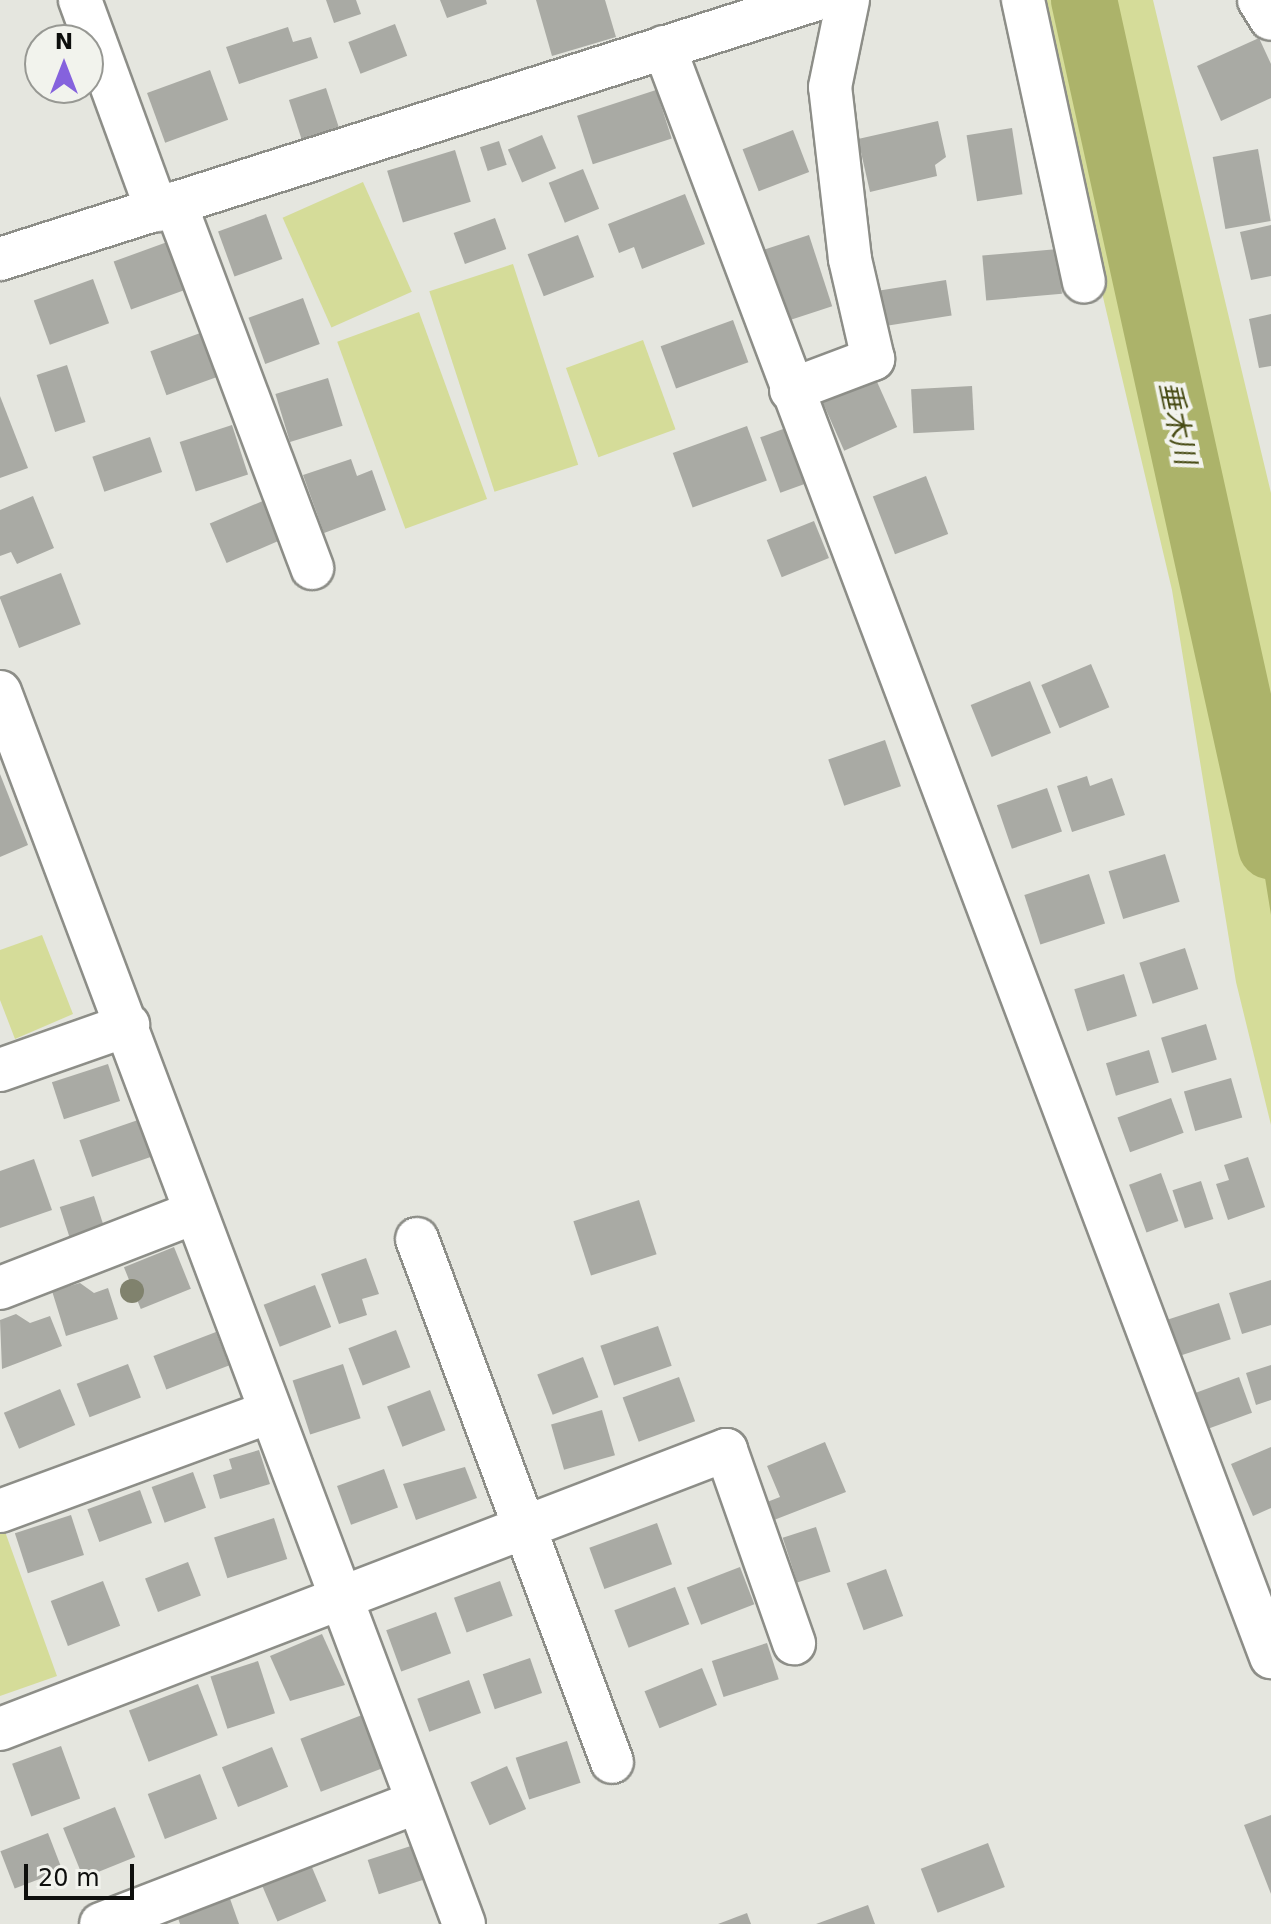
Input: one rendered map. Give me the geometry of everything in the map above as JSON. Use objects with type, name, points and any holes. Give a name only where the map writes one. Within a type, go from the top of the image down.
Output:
[{"type":"street","points":[[80,0],[312,568]]},
{"type":"street","points":[[0,259],[814,0]]},
{"type":"street","points":[[791,390],[873,359],[850,259],[830,87],[848,0]]},
{"type":"street","points":[[1023,0],[1084,281]]},
{"type":"street","points":[[1259,0],[1271,19]]},
{"type":"street","points":[[664,47],[1271,1657]]},
{"type":"street","points":[[0,692],[128,1025],[193,1213],[338,1602],[464,1924]]},
{"type":"street","points":[[0,1070],[128,1025]]},
{"type":"street","points":[[0,1288],[193,1213]]},
{"type":"street","points":[[417,1239],[612,1762]]},
{"type":"street","points":[[0,1511],[267,1413]]},
{"type":"street","points":[[0,1729],[338,1602],[726,1450],[794,1643]]},
{"type":"street","points":[[101,1924],[417,1802]]},
{"type":"shaded area","points":[[1033,0],[1153,0],[1271,493],[1271,1125],[1236,982],[1172,590]]},
{"type":"shaded area","points":[[363,182],[412,292],[331,327],[283,218]]},
{"type":"shaded area","points":[[513,264],[578,465],[495,492],[429,291]]},
{"type":"shaded area","points":[[419,312],[487,499],[405,529],[337,342]]},
{"type":"shaded area","points":[[643,340],[675,429],[598,457],[566,368]]},
{"type":"shaded area","points":[[1201,518],[1271,746],[1271,915],[1227,642]]},
{"type":"shaded area","points":[[42,935],[73,1014],[15,1039],[0,1000],[0,950]]},
{"type":"shaded area","points":[[3,1526],[57,1676],[0,1696],[0,1528]]},
{"type":"building","points":[[326,0],[356,0],[361,14],[334,23]]},
{"type":"building","points":[[440,0],[486,0],[487,4],[447,18]]},
{"type":"building","points":[[536,0],[605,0],[616,37],[552,56]]},
{"type":"building","points":[[395,24],[407,56],[361,74],[348,42]]},
{"type":"building","points":[[288,27],[293,42],[311,37],[318,58],[239,84],[226,47]]},
{"type":"building","points":[[1259,38],[1271,64],[1271,98],[1221,121],[1197,66]]},
{"type":"building","points":[[210,70],[228,120],[165,143],[147,93]]},
{"type":"building","points":[[326,88],[340,130],[303,142],[289,100]]},
{"type":"building","points":[[656,90],[672,139],[593,164],[577,116]]},
{"type":"building","points":[[938,121],[946,157],[935,165],[937,176],[870,192],[858,139]]},
{"type":"building","points":[[1012,128],[1022,194],[977,201],[967,135]]},
{"type":"building","points":[[793,130],[809,172],[759,191],[743,149]]},
{"type":"building","points":[[542,135],[556,168],[522,183],[508,149]]},
{"type":"building","points":[[499,141],[507,165],[488,171],[480,147]]},
{"type":"building","points":[[1258,149],[1271,221],[1225,229],[1213,157]]},
{"type":"building","points":[[455,150],[471,202],[403,222],[387,171]]},
{"type":"building","points":[[583,169],[599,209],[565,223],[549,183]]},
{"type":"building","points":[[685,194],[705,244],[642,269],[634,247],[619,253],[608,224]]},
{"type":"building","points":[[266,214],[282,259],[234,277],[218,231]]},
{"type":"building","points":[[495,218],[506,249],[465,264],[454,233]]},
{"type":"building","points":[[1271,225],[1271,276],[1251,280],[1240,232]]},
{"type":"building","points":[[578,235],[594,277],[544,296],[528,254]]},
{"type":"building","points":[[809,235],[832,306],[786,321],[762,250]]},
{"type":"building","points":[[170,241],[187,289],[131,309],[114,262]]},
{"type":"building","points":[[1058,249],[1062,294],[986,300],[982,256]]},
{"type":"building","points":[[93,279],[109,323],[50,345],[34,301]]},
{"type":"building","points":[[946,280],[952,316],[881,327],[875,291]]},
{"type":"building","points":[[303,298],[320,344],[265,364],[248,318]]},
{"type":"building","points":[[1271,314],[1271,366],[1259,368],[1249,319]]},
{"type":"building","points":[[733,320],[748,362],[676,389],[661,346]]},
{"type":"building","points":[[203,332],[219,376],[166,395],[150,351]]},
{"type":"building","points":[[67,365],[86,422],[55,432],[37,375]]},
{"type":"building","points":[[874,375],[897,427],[844,451],[821,399]]},
{"type":"building","points":[[328,378],[343,426],[290,442],[275,394]]},
{"type":"building","points":[[972,386],[974,430],[913,433],[911,389]]},
{"type":"building","points":[[0,396],[28,468],[0,478]]},
{"type":"building","points":[[232,425],[248,474],[196,491],[180,442]]},
{"type":"building","points":[[794,425],[814,480],[780,493],[760,437]]},
{"type":"building","points":[[747,426],[767,481],[693,508],[673,453]]},
{"type":"building","points":[[150,437],[162,472],[104,492],[92,457]]},
{"type":"building","points":[[351,459],[357,476],[372,470],[386,510],[324,533],[303,475]]},
{"type":"building","points":[[926,476],[948,534],[895,554],[873,496]]},
{"type":"building","points":[[33,496],[54,548],[17,564],[11,552],[0,556],[0,510]]},
{"type":"building","points":[[265,500],[282,540],[227,563],[210,523]]},
{"type":"building","points":[[814,521],[829,558],[782,577],[767,540]]},
{"type":"building","points":[[61,573],[81,624],[19,648],[0,596]]},
{"type":"building","points":[[1091,664],[1109,707],[1060,728],[1041,685]]},
{"type":"building","points":[[1030,681],[1051,733],[992,757],[971,705]]},
{"type":"building","points":[[885,740],[901,786],[844,806],[828,760]]},
{"type":"building","points":[[0,774],[28,845],[0,857]]},
{"type":"building","points":[[1087,776],[1090,786],[1112,778],[1125,815],[1072,832],[1057,786]]},
{"type":"building","points":[[1047,788],[1062,831],[1012,849],[997,805]]},
{"type":"building","points":[[1165,854],[1180,902],[1123,919],[1109,871]]},
{"type":"building","points":[[1089,874],[1105,923],[1040,944],[1024,895]]},
{"type":"building","points":[[1185,948],[1198,989],[1153,1004],[1139,963]]},
{"type":"building","points":[[1124,974],[1137,1016],[1087,1031],[1074,989]]},
{"type":"building","points":[[1206,1024],[1217,1059],[1172,1073],[1161,1038]]},
{"type":"building","points":[[1149,1050],[1159,1083],[1116,1096],[1106,1063]]},
{"type":"building","points":[[108,1064],[120,1101],[64,1119],[52,1082]]},
{"type":"building","points":[[1231,1078],[1242,1117],[1195,1131],[1184,1092]]},
{"type":"building","points":[[1171,1098],[1184,1133],[1130,1152],[1117,1117]]},
{"type":"building","points":[[138,1120],[151,1157],[92,1177],[79,1140]]},
{"type":"building","points":[[1248,1157],[1265,1207],[1228,1220],[1216,1184],[1229,1180],[1224,1165]]},
{"type":"building","points":[[34,1159],[52,1210],[0,1228],[0,1171]]},
{"type":"building","points":[[1161,1173],[1178,1221],[1146,1233],[1129,1185]]},
{"type":"building","points":[[1201,1181],[1213,1219],[1185,1228],[1172,1190]]},
{"type":"building","points":[[94,1196],[104,1226],[70,1238],[60,1207]]},
{"type":"building","points":[[639,1200],[657,1254],[591,1276],[573,1221]]},
{"type":"building","points":[[174,1247],[191,1289],[141,1309],[124,1267]]},
{"type":"building","points":[[366,1258],[379,1294],[362,1299],[367,1315],[339,1324],[321,1274]]},
{"type":"building","points":[[1271,1280],[1271,1325],[1242,1334],[1229,1293]]},
{"type":"building","points":[[80,1283],[94,1293],[108,1288],[118,1319],[66,1336],[52,1291]]},
{"type":"building","points":[[315,1285],[331,1327],[280,1347],[264,1305]]},
{"type":"building","points":[[1219,1303],[1231,1339],[1177,1356],[1166,1320]]},
{"type":"building","points":[[16,1314],[30,1323],[50,1316],[62,1346],[2,1369],[0,1320]]},
{"type":"building","points":[[658,1326],[672,1366],[614,1386],[600,1346]]},
{"type":"building","points":[[396,1330],[410,1367],[363,1386],[348,1348]]},
{"type":"building","points":[[216,1332],[229,1366],[166,1390],[153,1356]]},
{"type":"building","points":[[583,1357],[598,1397],[553,1415],[537,1375]]},
{"type":"building","points":[[128,1364],[141,1398],[90,1417],[77,1384]]},
{"type":"building","points":[[343,1364],[361,1418],[310,1435],[293,1380]]},
{"type":"building","points":[[1271,1365],[1271,1400],[1256,1405],[1246,1373]]},
{"type":"building","points":[[679,1377],[695,1421],[639,1442],[623,1398]]},
{"type":"building","points":[[1239,1377],[1252,1413],[1204,1430],[1191,1394]]},
{"type":"building","points":[[60,1389],[75,1425],[19,1449],[4,1413]]},
{"type":"building","points":[[430,1390],[445,1430],[402,1447],[387,1406]]},
{"type":"building","points":[[602,1410],[615,1455],[564,1470],[551,1425]]},
{"type":"building","points":[[825,1442],[846,1492],[774,1520],[767,1502],[780,1497],[767,1466]]},
{"type":"building","points":[[1271,1447],[1271,1508],[1253,1516],[1231,1464]]},
{"type":"building","points":[[259,1450],[270,1484],[220,1499],[213,1475],[232,1469],[229,1459]]},
{"type":"building","points":[[465,1467],[477,1498],[416,1520],[403,1484]]},
{"type":"building","points":[[384,1469],[398,1508],[351,1525],[337,1486]]},
{"type":"building","points":[[193,1472],[206,1508],[165,1523],[152,1487]]},
{"type":"building","points":[[140,1490],[152,1523],[99,1542],[87,1509]]},
{"type":"building","points":[[71,1515],[84,1555],[28,1573],[15,1533]]},
{"type":"building","points":[[274,1518],[287,1559],[227,1578],[214,1537]]},
{"type":"building","points":[[657,1523],[672,1564],[604,1589],[589,1548]]},
{"type":"building","points":[[816,1527],[831,1572],[797,1583],[783,1538]]},
{"type":"building","points":[[188,1562],[201,1596],[158,1612],[145,1578]]},
{"type":"building","points":[[740,1567],[754,1604],[701,1625],[687,1587]]},
{"type":"building","points":[[886,1569],[903,1616],[864,1630],[847,1583]]},
{"type":"building","points":[[103,1581],[120,1626],[68,1646],[51,1601]]},
{"type":"building","points":[[500,1581],[513,1616],[467,1633],[454,1598]]},
{"type":"building","points":[[675,1587],[689,1624],[629,1648],[614,1610]]},
{"type":"building","points":[[436,1612],[451,1653],[401,1671],[386,1630]]},
{"type":"building","points":[[322,1634],[345,1685],[290,1701],[270,1656]]},
{"type":"building","points":[[767,1643],[779,1679],[724,1697],[712,1661]]},
{"type":"building","points":[[530,1658],[542,1693],[495,1709],[483,1674]]},
{"type":"building","points":[[258,1661],[275,1713],[227,1729],[210,1676]]},
{"type":"building","points":[[702,1668],[717,1705],[659,1728],[645,1691]]},
{"type":"building","points":[[469,1680],[481,1713],[429,1732],[417,1699]]},
{"type":"building","points":[[198,1684],[218,1735],[149,1762],[129,1711]]},
{"type":"building","points":[[362,1715],[382,1768],[321,1792],[300,1739]]},
{"type":"building","points":[[567,1741],[581,1783],[529,1800],[516,1758]]},
{"type":"building","points":[[61,1746],[80,1799],[31,1816],[12,1764]]},
{"type":"building","points":[[272,1747],[288,1787],[238,1807],[222,1767]]},
{"type":"building","points":[[507,1766],[526,1809],[490,1825],[470,1782]]},
{"type":"building","points":[[200,1774],[217,1819],[165,1839],[148,1794]]},
{"type":"building","points":[[115,1807],[135,1857],[83,1878],[63,1828]]},
{"type":"building","points":[[1271,1815],[1271,1894],[1244,1825]]},
{"type":"building","points":[[48,1833],[62,1870],[15,1889],[0,1851]]},
{"type":"building","points":[[420,1843],[431,1877],[379,1894],[368,1860]]},
{"type":"building","points":[[988,1843],[1005,1887],[938,1913],[921,1869]]},
{"type":"building","points":[[311,1865],[326,1901],[277,1922],[262,1886]]},
{"type":"building","points":[[228,1893],[239,1924],[180,1924],[176,1912]]},
{"type":"building","points":[[868,1905],[875,1924],[816,1924]]},
{"type":"building","points":[[747,1913],[751,1924],[718,1924]]},
{"type":"waterway","name":"垂木川","points":[[1084,0],[1271,847]]}]
